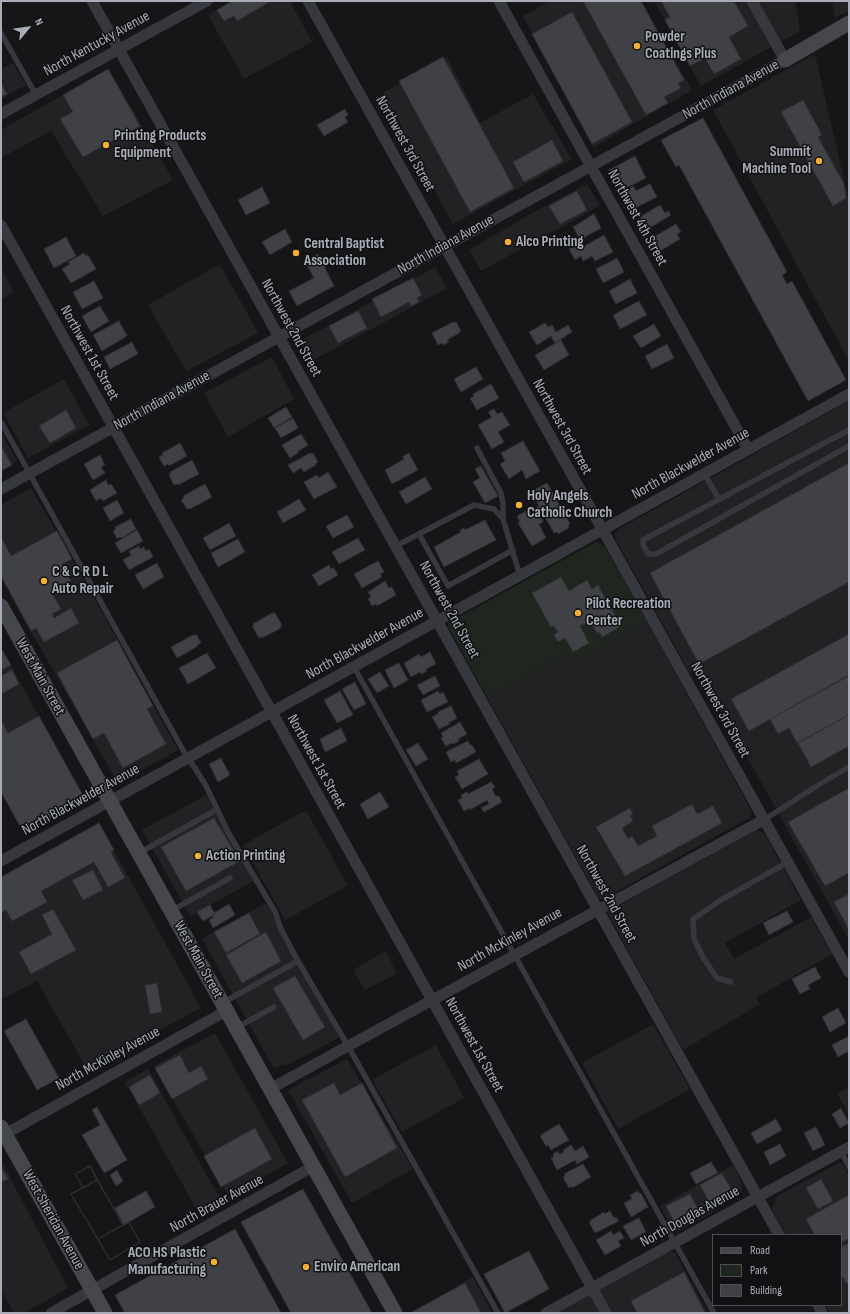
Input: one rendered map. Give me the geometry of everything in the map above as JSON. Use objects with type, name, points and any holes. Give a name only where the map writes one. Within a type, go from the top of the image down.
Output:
[{"type":"main road","name":"North Indiana Avenue","points":[[785,60],[849,23]]},
{"type":"main road","name":"West Main Street","points":[[1,606],[395,1313]]},
{"type":"main road","name":"West Sheridan Avenue","points":[[3,1131],[105,1313]]},
{"type":"street","name":"Northwest 2nd Street","points":[[92,1],[438,620],[597,910],[778,1234]]},
{"type":"street","name":"North Kentucky Avenue","points":[[1,114],[207,1]]},
{"type":"street","name":"Northwest 3rd Street","points":[[308,1],[849,972]]},
{"type":"street","name":"Northwest 4th Street","points":[[499,1],[748,449]]},
{"type":"street","points":[[752,1],[785,60]]},
{"type":"street","name":"North Indiana Avenue","points":[[1,489],[444,245],[785,60]]},
{"type":"street","name":"Northwest 1st Street","points":[[1,225],[606,1313]]},
{"type":"street","name":"North Blackwelder Avenue","points":[[1,861],[272,713],[438,620],[705,475],[748,449],[849,394]]},
{"type":"street","name":"North McKinley Avenue","points":[[270,1089],[765,819]]},
{"type":"street","name":"North McKinley Avenue","points":[[3,1131],[224,1007]]},
{"type":"street","name":"North Douglas Avenue","points":[[546,1313],[845,1150]]},
{"type":"street","name":"North Brauer Avenue","points":[[51,1313],[314,1166]]},
{"type":"lane","points":[[1,33],[36,95]]},
{"type":"lane","points":[[1,422],[188,759],[206,786],[216,810],[275,912],[281,929],[298,961],[348,1046],[498,1313]]},
{"type":"lane","points":[[849,430],[642,540],[643,545],[648,554],[656,554],[849,446]]},
{"type":"lane","points":[[477,448],[501,493],[503,519],[520,576]]},
{"type":"lane","points":[[705,475],[719,499]]},
{"type":"lane","points":[[396,546],[474,505],[494,509],[503,519]]},
{"type":"lane","points":[[419,534],[448,586],[513,550]]},
{"type":"lane","points":[[354,667],[714,1313]]},
{"type":"lane","points":[[765,819],[849,767]]},
{"type":"lane","points":[[139,853],[216,810]]},
{"type":"lane","points":[[731,982],[716,978],[704,959],[694,940],[693,919],[721,900],[788,862]]},
{"type":"lane","points":[[171,911],[230,878]]},
{"type":"lane","points":[[224,1007],[298,961]]},
{"type":"lane","points":[[236,1028],[274,1007]]},
{"type":"lane","points":[[845,1150],[849,1167]]},
{"type":"shaded area","points":[[233,1],[290,1],[312,42],[244,79],[208,15]]},
{"type":"shaded area","points":[[550,1],[641,1],[692,90],[594,147],[523,16]]},
{"type":"shaded area","points":[[654,1],[795,1],[800,31],[701,86]]},
{"type":"shaded area","points":[[832,1],[849,1],[849,11],[835,18]]},
{"type":"shaded area","points":[[815,54],[849,201],[849,361],[713,110]]},
{"type":"shaded area","points":[[447,57],[480,123],[533,94],[572,159],[453,224],[381,94]]},
{"type":"shaded area","points":[[13,63],[26,85],[1,99],[1,69]]},
{"type":"shaded area","name":"Printing Products Equipment","points":[[109,69],[173,180],[103,216],[51,131],[1,158],[1,130]]},
{"type":"shaded area","points":[[587,184],[600,206],[481,271],[469,250],[534,212]]},
{"type":"shaded area","points":[[220,264],[258,333],[186,371],[148,305]]},
{"type":"shaded area","points":[[435,267],[447,288],[312,361],[300,341]]},
{"type":"shaded area","points":[[1,268],[14,292],[1,300]]},
{"type":"shaded area","points":[[272,357],[294,399],[228,437],[204,393]]},
{"type":"shaded area","points":[[64,379],[89,425],[28,458],[3,413]]},
{"type":"shaded area","points":[[849,401],[849,940],[698,669],[690,673],[615,538],[615,534],[619,529]]},
{"type":"shaded area","points":[[1,432],[17,461],[1,470]]},
{"type":"shaded area","points":[[31,488],[101,610],[178,750],[118,783],[18,609],[1,576],[1,505]]},
{"type":"shaded area","points":[[647,621],[752,812],[749,818],[601,899],[598,897],[487,697],[568,653],[573,662]]},
{"type":"shaded area","points":[[1,648],[85,800],[24,834],[1,792]]},
{"type":"shaded area","name":"Action Printing","points":[[206,795],[254,881],[190,916],[142,830]]},
{"type":"shaded area","points":[[306,810],[348,886],[285,920],[243,845]]},
{"type":"shaded area","points":[[99,823],[201,1008],[87,1069],[37,981],[1,999],[1,877]]},
{"type":"shaded area","points":[[756,830],[764,833],[801,900],[725,943],[734,959],[811,917],[832,954],[756,998],[760,1004],[683,1050],[607,912]]},
{"type":"shaded area","points":[[266,903],[340,1037],[286,1066],[284,1064],[274,1069],[202,939]]},
{"type":"shaded area","points":[[386,951],[397,974],[365,990],[353,970]]},
{"type":"shaded area","points":[[653,1024],[690,1089],[618,1129],[582,1063]]},
{"type":"shaded area","points":[[215,1033],[288,1163],[229,1197],[154,1066]]},
{"type":"shaded area","points":[[436,1045],[464,1098],[402,1132],[372,1080]]},
{"type":"shaded area","points":[[347,1059],[413,1169],[352,1203],[288,1090]]},
{"type":"shaded area","points":[[148,1069],[221,1201],[199,1214],[125,1082]]},
{"type":"shaded area","points":[[849,1087],[849,1115],[837,1094]]},
{"type":"shaded area","points":[[1,1160],[68,1288],[24,1313],[14,1313],[1,1290]]},
{"type":"shaded area","points":[[838,1163],[842,1163],[849,1175],[849,1311],[846,1313],[830,1313],[826,1306],[842,1306],[842,1234],[785,1234],[773,1211],[773,1206],[777,1196]]},
{"type":"shaded area","points":[[733,1165],[742,1183],[742,1191],[713,1210],[712,1213],[677,1232],[673,1230],[660,1206]]},
{"type":"shaded area","points":[[670,1251],[675,1253],[708,1313],[558,1313]]},
{"type":"shaded area","points":[[473,1277],[492,1313],[412,1312]]},
{"type":"green space","points":[[596,542],[603,545],[606,549],[647,621],[573,662],[568,653],[487,697],[448,626],[448,623]]},
{"type":"building","points":[[232,1],[271,1],[237,21],[234,16],[224,21],[217,10]]},
{"type":"building","name":"Powder Coatings Plus","points":[[583,1],[641,1],[684,80],[678,83],[681,88],[664,97],[668,103],[646,115]]},
{"type":"building","points":[[661,1],[734,1],[748,26],[729,37],[741,59],[714,74],[705,58],[690,66],[665,20],[670,17]]},
{"type":"building","points":[[572,12],[632,122],[592,144],[532,34]]},
{"type":"building","points":[[443,57],[514,188],[470,212],[399,81]]},
{"type":"building","points":[[108,69],[140,126],[83,157],[60,119],[73,112],[63,95]]},
{"type":"building","points":[[1,83],[7,94],[1,97]]},
{"type":"building","name":"Summit Machine Tool","points":[[803,100],[822,135],[818,137],[844,184],[846,198],[833,206],[781,112]]},
{"type":"building","points":[[345,109],[348,115],[345,117],[348,122],[324,136],[317,125]]},
{"type":"building","points":[[703,118],[787,272],[782,275],[787,284],[792,281],[846,380],[808,401],[679,165],[676,167],[661,140]]},
{"type":"building","points":[[552,140],[563,161],[524,182],[513,162]]},
{"type":"building","points":[[635,156],[646,178],[620,191],[609,170]]},
{"type":"building","points":[[650,184],[657,197],[635,208],[626,191],[633,186],[636,191]]},
{"type":"building","points":[[262,187],[270,203],[246,215],[238,200]]},
{"type":"building","points":[[577,191],[587,210],[560,224],[549,206]]},
{"type":"building","points":[[660,205],[665,213],[668,211],[671,215],[648,229],[640,217]]},
{"type":"building","points":[[594,214],[601,228],[580,240],[573,227]]},
{"type":"building","points":[[676,224],[681,232],[677,234],[680,239],[660,251],[652,238]]},
{"type":"building","points":[[285,229],[292,242],[270,255],[262,242]]},
{"type":"building","points":[[604,235],[613,252],[595,261],[592,256],[583,261],[581,256],[575,260],[569,249],[579,244],[581,248]]},
{"type":"building","points":[[66,237],[76,256],[54,268],[44,249]]},
{"type":"building","points":[[84,253],[86,256],[88,255],[96,269],[71,283],[62,269],[70,264],[68,262]]},
{"type":"building","points":[[318,254],[334,286],[297,306],[289,291],[314,278],[305,261]]},
{"type":"building","points":[[617,258],[624,272],[603,283],[596,269]]},
{"type":"building","points":[[413,278],[422,295],[417,298],[419,302],[411,306],[409,302],[381,317],[372,299]]},
{"type":"building","points":[[630,279],[637,293],[616,304],[609,291]]},
{"type":"building","points":[[94,281],[103,298],[82,309],[73,292]]},
{"type":"building","points":[[639,301],[647,315],[620,329],[613,315]]},
{"type":"building","points":[[100,306],[109,321],[91,332],[82,316]]},
{"type":"building","points":[[358,311],[367,328],[338,343],[329,326]]},
{"type":"building","points":[[119,321],[127,336],[102,351],[93,335]]},
{"type":"building","points":[[453,322],[456,322],[461,331],[447,340],[449,342],[443,345],[442,343],[438,345],[432,333]]},
{"type":"building","points":[[545,323],[548,327],[552,325],[556,332],[568,325],[572,332],[555,343],[551,336],[537,345],[529,332]]},
{"type":"building","points":[[654,324],[661,336],[641,348],[633,336]]},
{"type":"building","points":[[561,340],[569,355],[544,370],[535,355]]},
{"type":"building","points":[[132,342],[138,354],[110,369],[104,357]]},
{"type":"building","points":[[667,344],[674,358],[652,369],[645,356]]},
{"type":"building","points":[[476,367],[483,379],[461,392],[454,379]]},
{"type":"building","points":[[491,384],[499,398],[477,410],[470,398],[474,396],[473,394]]},
{"type":"building","points":[[286,407],[292,417],[274,428],[268,418]]},
{"type":"building","points":[[494,409],[497,414],[502,412],[510,425],[498,432],[504,442],[492,449],[478,425],[492,417],[488,412]]},
{"type":"building","points":[[66,410],[76,428],[50,443],[39,426]]},
{"type":"building","points":[[293,418],[298,428],[281,438],[275,428]]},
{"type":"building","points":[[301,434],[308,445],[290,458],[282,445]]},
{"type":"building","points":[[523,441],[540,471],[526,479],[522,470],[509,479],[500,464],[505,461],[501,453]]},
{"type":"building","points":[[180,443],[187,456],[169,466],[168,464],[164,466],[159,457],[163,455],[162,453]]},
{"type":"building","points":[[1,446],[12,465],[1,471]]},
{"type":"building","points":[[310,453],[313,453],[318,462],[315,464],[316,465],[304,472],[301,468],[293,473],[288,465]]},
{"type":"building","points":[[409,453],[418,470],[392,484],[385,470],[404,459],[403,456]]},
{"type":"building","points":[[100,455],[105,465],[101,467],[105,473],[93,480],[84,464]]},
{"type":"building","points":[[192,460],[199,474],[178,485],[174,485],[169,475],[171,474],[170,472]]},
{"type":"building","points":[[849,463],[849,582],[699,664],[650,573]]},
{"type":"building","points":[[481,466],[498,496],[485,503],[473,482],[480,478],[475,469]]},
{"type":"building","points":[[328,472],[337,487],[314,499],[304,482],[317,475],[319,478]]},
{"type":"building","points":[[425,477],[432,489],[406,504],[399,492]]},
{"type":"building","points":[[106,480],[108,485],[111,484],[117,493],[103,501],[101,498],[96,501],[90,490]]},
{"type":"building","points":[[547,483],[570,524],[568,526],[569,528],[558,534],[557,532],[554,533],[541,510],[539,511],[537,507],[539,506],[536,500],[534,501],[529,493]]},
{"type":"building","points":[[205,484],[212,497],[190,509],[187,509],[181,500],[184,498],[183,496]]},
{"type":"building","points":[[299,499],[306,510],[283,523],[277,512]]},
{"type":"building","points":[[117,500],[124,513],[110,521],[103,508]]},
{"type":"building","points":[[528,510],[535,518],[540,516],[543,522],[539,524],[546,538],[532,546],[518,523],[520,522],[517,516]]},
{"type":"building","points":[[347,515],[354,527],[333,538],[326,526]]},
{"type":"building","points":[[131,519],[136,529],[122,538],[117,539],[113,531],[116,529],[115,527]]},
{"type":"building","points":[[485,520],[496,540],[444,567],[434,547],[461,532],[460,530],[464,528],[465,530]]},
{"type":"building","points":[[229,523],[236,536],[210,550],[203,538]]},
{"type":"building","points":[[137,530],[143,541],[121,553],[115,543]]},
{"type":"building","points":[[57,531],[72,559],[62,564],[71,581],[51,592],[61,609],[52,614],[54,618],[71,608],[79,623],[44,642],[36,628],[31,631],[1,576],[1,537],[11,556]]},
{"type":"building","points":[[358,538],[365,550],[339,564],[332,552]]},
{"type":"building","points":[[238,539],[245,552],[218,567],[211,553]]},
{"type":"building","points":[[139,546],[140,549],[144,547],[146,551],[149,549],[153,557],[129,570],[123,560],[131,555],[129,551]]},
{"type":"building","points":[[378,561],[384,572],[380,574],[382,577],[362,588],[354,574]]},
{"type":"building","points":[[157,563],[164,577],[143,589],[135,575]]},
{"type":"building","points":[[329,565],[331,569],[334,568],[338,575],[319,586],[312,575]]},
{"type":"building","name":"Pilot Recreation Center","points":[[561,577],[569,591],[587,580],[592,589],[598,585],[621,626],[602,637],[599,632],[597,633],[590,621],[580,626],[589,643],[573,652],[565,638],[558,642],[554,635],[558,632],[554,626],[551,627],[532,593]]},
{"type":"building","points":[[385,581],[389,588],[392,587],[396,595],[377,606],[376,604],[372,606],[368,599],[371,597],[368,592]]},
{"type":"building","points":[[272,613],[275,613],[282,625],[280,626],[281,628],[262,638],[259,638],[252,626],[254,626],[253,624]]},
{"type":"building","points":[[196,634],[201,643],[177,658],[171,647]]},
{"type":"building","points":[[849,634],[849,675],[749,731],[731,699]]},
{"type":"building","points":[[117,640],[153,706],[147,709],[166,744],[123,768],[104,733],[93,739],[57,673]]},
{"type":"building","points":[[1,648],[11,665],[1,670]]},
{"type":"building","points":[[430,652],[436,664],[426,669],[427,671],[421,674],[420,672],[411,677],[404,663],[419,654],[421,657]]},
{"type":"building","points":[[207,653],[216,668],[188,684],[179,668]]},
{"type":"building","points":[[399,663],[408,680],[394,688],[385,670]]},
{"type":"building","points":[[12,670],[19,684],[1,694],[1,676]]},
{"type":"building","points":[[380,672],[389,686],[377,693],[368,679]]},
{"type":"building","points":[[435,676],[440,686],[423,695],[417,685]]},
{"type":"building","points":[[849,676],[849,715],[797,743],[789,728],[778,734],[770,719]]},
{"type":"building","points":[[355,682],[366,704],[354,710],[342,689]]},
{"type":"building","points":[[340,691],[353,715],[337,723],[324,700]]},
{"type":"building","points":[[438,691],[440,694],[443,692],[448,702],[427,712],[421,700]]},
{"type":"building","points":[[451,706],[457,718],[448,723],[450,724],[439,729],[432,717],[439,713],[438,712]]},
{"type":"building","points":[[849,715],[849,746],[811,767],[798,743]]},
{"type":"building","points":[[39,716],[85,799],[24,833],[1,792],[1,720],[8,733]]},
{"type":"building","points":[[460,722],[467,734],[458,739],[459,741],[446,746],[441,738],[443,737],[441,733]]},
{"type":"building","points":[[341,728],[347,741],[325,752],[320,739]]},
{"type":"building","points":[[468,741],[476,752],[456,763],[455,760],[451,762],[446,752]]},
{"type":"building","points":[[418,743],[428,759],[416,766],[406,750]]},
{"type":"building","points":[[221,758],[230,775],[218,782],[209,764]]},
{"type":"building","points":[[479,759],[488,774],[462,789],[455,777],[459,775],[457,771]]},
{"type":"building","points":[[491,782],[495,787],[492,789],[496,797],[498,795],[502,802],[484,812],[481,808],[489,804],[487,800],[470,810],[470,808],[464,811],[458,800],[462,798],[461,795],[467,792],[468,794]]},
{"type":"building","points":[[849,788],[849,873],[825,886],[788,822]]},
{"type":"building","points":[[380,792],[389,807],[368,819],[360,804]]},
{"type":"building","points":[[692,804],[697,814],[713,806],[722,823],[625,876],[596,827],[630,808],[633,814],[630,816],[633,821],[622,828],[628,839],[632,836],[638,846],[657,836],[652,826]]},
{"type":"building","points":[[214,818],[240,861],[186,891],[161,847]]},
{"type":"building","points":[[99,823],[114,850],[111,852],[125,878],[108,887],[94,862],[41,891],[47,902],[12,921],[6,910],[1,913],[1,877]]},
{"type":"building","points":[[93,870],[103,890],[83,900],[72,880]]},
{"type":"building","points":[[849,894],[849,928],[848,928],[834,902]]},
{"type":"building","points":[[229,904],[235,915],[213,928],[209,920],[213,918],[212,916],[215,914],[214,913]]},
{"type":"building","points":[[210,905],[215,914],[203,921],[197,912]]},
{"type":"building","points":[[53,909],[76,950],[31,974],[19,952],[52,934],[42,915]]},
{"type":"building","points":[[787,911],[793,922],[769,935],[763,923]]},
{"type":"building","points":[[249,913],[260,934],[226,953],[214,932]]},
{"type":"building","points":[[266,932],[281,961],[242,983],[226,955]]},
{"type":"building","points":[[815,967],[821,978],[808,985],[810,989],[800,994],[792,979]]},
{"type":"building","points":[[295,976],[325,1027],[303,1040],[273,988]]},
{"type":"building","points":[[157,983],[162,1012],[150,1014],[145,985]]},
{"type":"building","points":[[838,1008],[846,1023],[830,1032],[822,1017]]},
{"type":"building","points":[[26,1019],[59,1078],[37,1090],[4,1031]]},
{"type":"building","points":[[849,1036],[849,1051],[838,1057],[832,1045]]},
{"type":"building","points":[[180,1055],[189,1073],[201,1066],[208,1079],[172,1099],[155,1068]]},
{"type":"building","points":[[150,1075],[160,1093],[139,1105],[129,1087]]},
{"type":"building","points":[[334,1083],[340,1095],[362,1083],[397,1148],[345,1177],[302,1100]]},
{"type":"building","points":[[97,1107],[127,1160],[104,1173],[82,1135],[100,1125],[92,1110]]},
{"type":"building","points":[[841,1108],[849,1123],[840,1128],[832,1114]]},
{"type":"building","points":[[776,1119],[782,1130],[757,1144],[751,1133]]},
{"type":"building","points":[[559,1124],[569,1140],[551,1150],[548,1145],[546,1146],[540,1136]]},
{"type":"building","points":[[816,1127],[825,1145],[813,1151],[804,1133]]},
{"type":"building","points":[[255,1128],[272,1159],[221,1187],[204,1156]]},
{"type":"building","points":[[780,1144],[786,1156],[770,1165],[764,1152]]},
{"type":"building","points":[[571,1145],[575,1151],[583,1146],[589,1157],[577,1164],[575,1160],[557,1170],[551,1158],[554,1157],[553,1154],[558,1151],[559,1154],[564,1152],[563,1150]]},
{"type":"building","points":[[711,1162],[718,1173],[696,1184],[690,1173]]},
{"type":"building","points":[[583,1164],[591,1177],[572,1188],[571,1186],[569,1188],[563,1177],[565,1176],[564,1174]]},
{"type":"building","points":[[90,1166],[97,1180],[83,1188],[75,1174]]},
{"type":"building","points":[[90,1166],[123,1225],[129,1222],[140,1242],[110,1260],[71,1194],[83,1188],[75,1174]]},
{"type":"building","points":[[1,1167],[8,1179],[1,1182]]},
{"type":"building","points":[[117,1170],[123,1181],[116,1186],[110,1175]]},
{"type":"building","points":[[722,1173],[733,1193],[711,1205],[700,1185]]},
{"type":"building","points":[[821,1179],[833,1201],[818,1209],[806,1188]]},
{"type":"building","points":[[97,1180],[123,1225],[98,1239],[71,1194]]},
{"type":"building","name":"Enviro American","points":[[303,1189],[372,1313],[291,1313],[241,1222]]},
{"type":"building","points":[[146,1191],[155,1207],[124,1225],[115,1208]]},
{"type":"building","points":[[638,1191],[639,1194],[641,1193],[648,1207],[631,1217],[624,1203],[632,1199],[630,1195]]},
{"type":"building","points":[[690,1194],[699,1211],[675,1224],[666,1206]]},
{"type":"building","points":[[849,1195],[849,1238],[842,1242],[842,1234],[814,1234],[806,1219]]},
{"type":"building","points":[[610,1211],[614,1218],[616,1217],[619,1221],[595,1233],[589,1222],[604,1212],[605,1214]]},
{"type":"building","points":[[639,1218],[646,1232],[631,1240],[623,1226]]},
{"type":"building","points":[[129,1222],[140,1242],[110,1260],[98,1239]]},
{"type":"building","name":"ACO HS Plastic Manufacturing","points":[[235,1229],[281,1313],[125,1313],[115,1295]]},
{"type":"building","points":[[611,1231],[613,1235],[620,1231],[624,1238],[618,1241],[621,1246],[605,1255],[596,1240]]},
{"type":"building","points":[[849,1243],[849,1284],[846,1283],[842,1276],[842,1246]]},
{"type":"building","points":[[529,1251],[549,1289],[505,1313],[484,1274]]},
{"type":"building","points":[[684,1272],[705,1313],[637,1313],[631,1301]]},
{"type":"building","points":[[465,1283],[481,1313],[412,1312]]},
{"type":"place","name":"Powder Coatings Plus","points":[[637,46]]},
{"type":"place","name":"Printing Products Equipment","points":[[106,145]]},
{"type":"place","name":"Summit Machine Tool","points":[[819,161]]},
{"type":"place","name":"Alco Printing","points":[[508,242]]},
{"type":"place","name":"Central Baptist Association","points":[[296,253]]},
{"type":"place","name":"Holy Angels Catholic Church","points":[[519,505]]},
{"type":"place","name":"C & C R D L Auto Repair","points":[[44,581]]},
{"type":"place","name":"Pilot Recreation Center","points":[[578,613]]},
{"type":"place","name":"Action Printing","points":[[198,856]]},
{"type":"place","name":"ACO HS Plastic Manufacturing","points":[[214,1262]]},
{"type":"place","name":"Enviro American","points":[[306,1267]]}]
